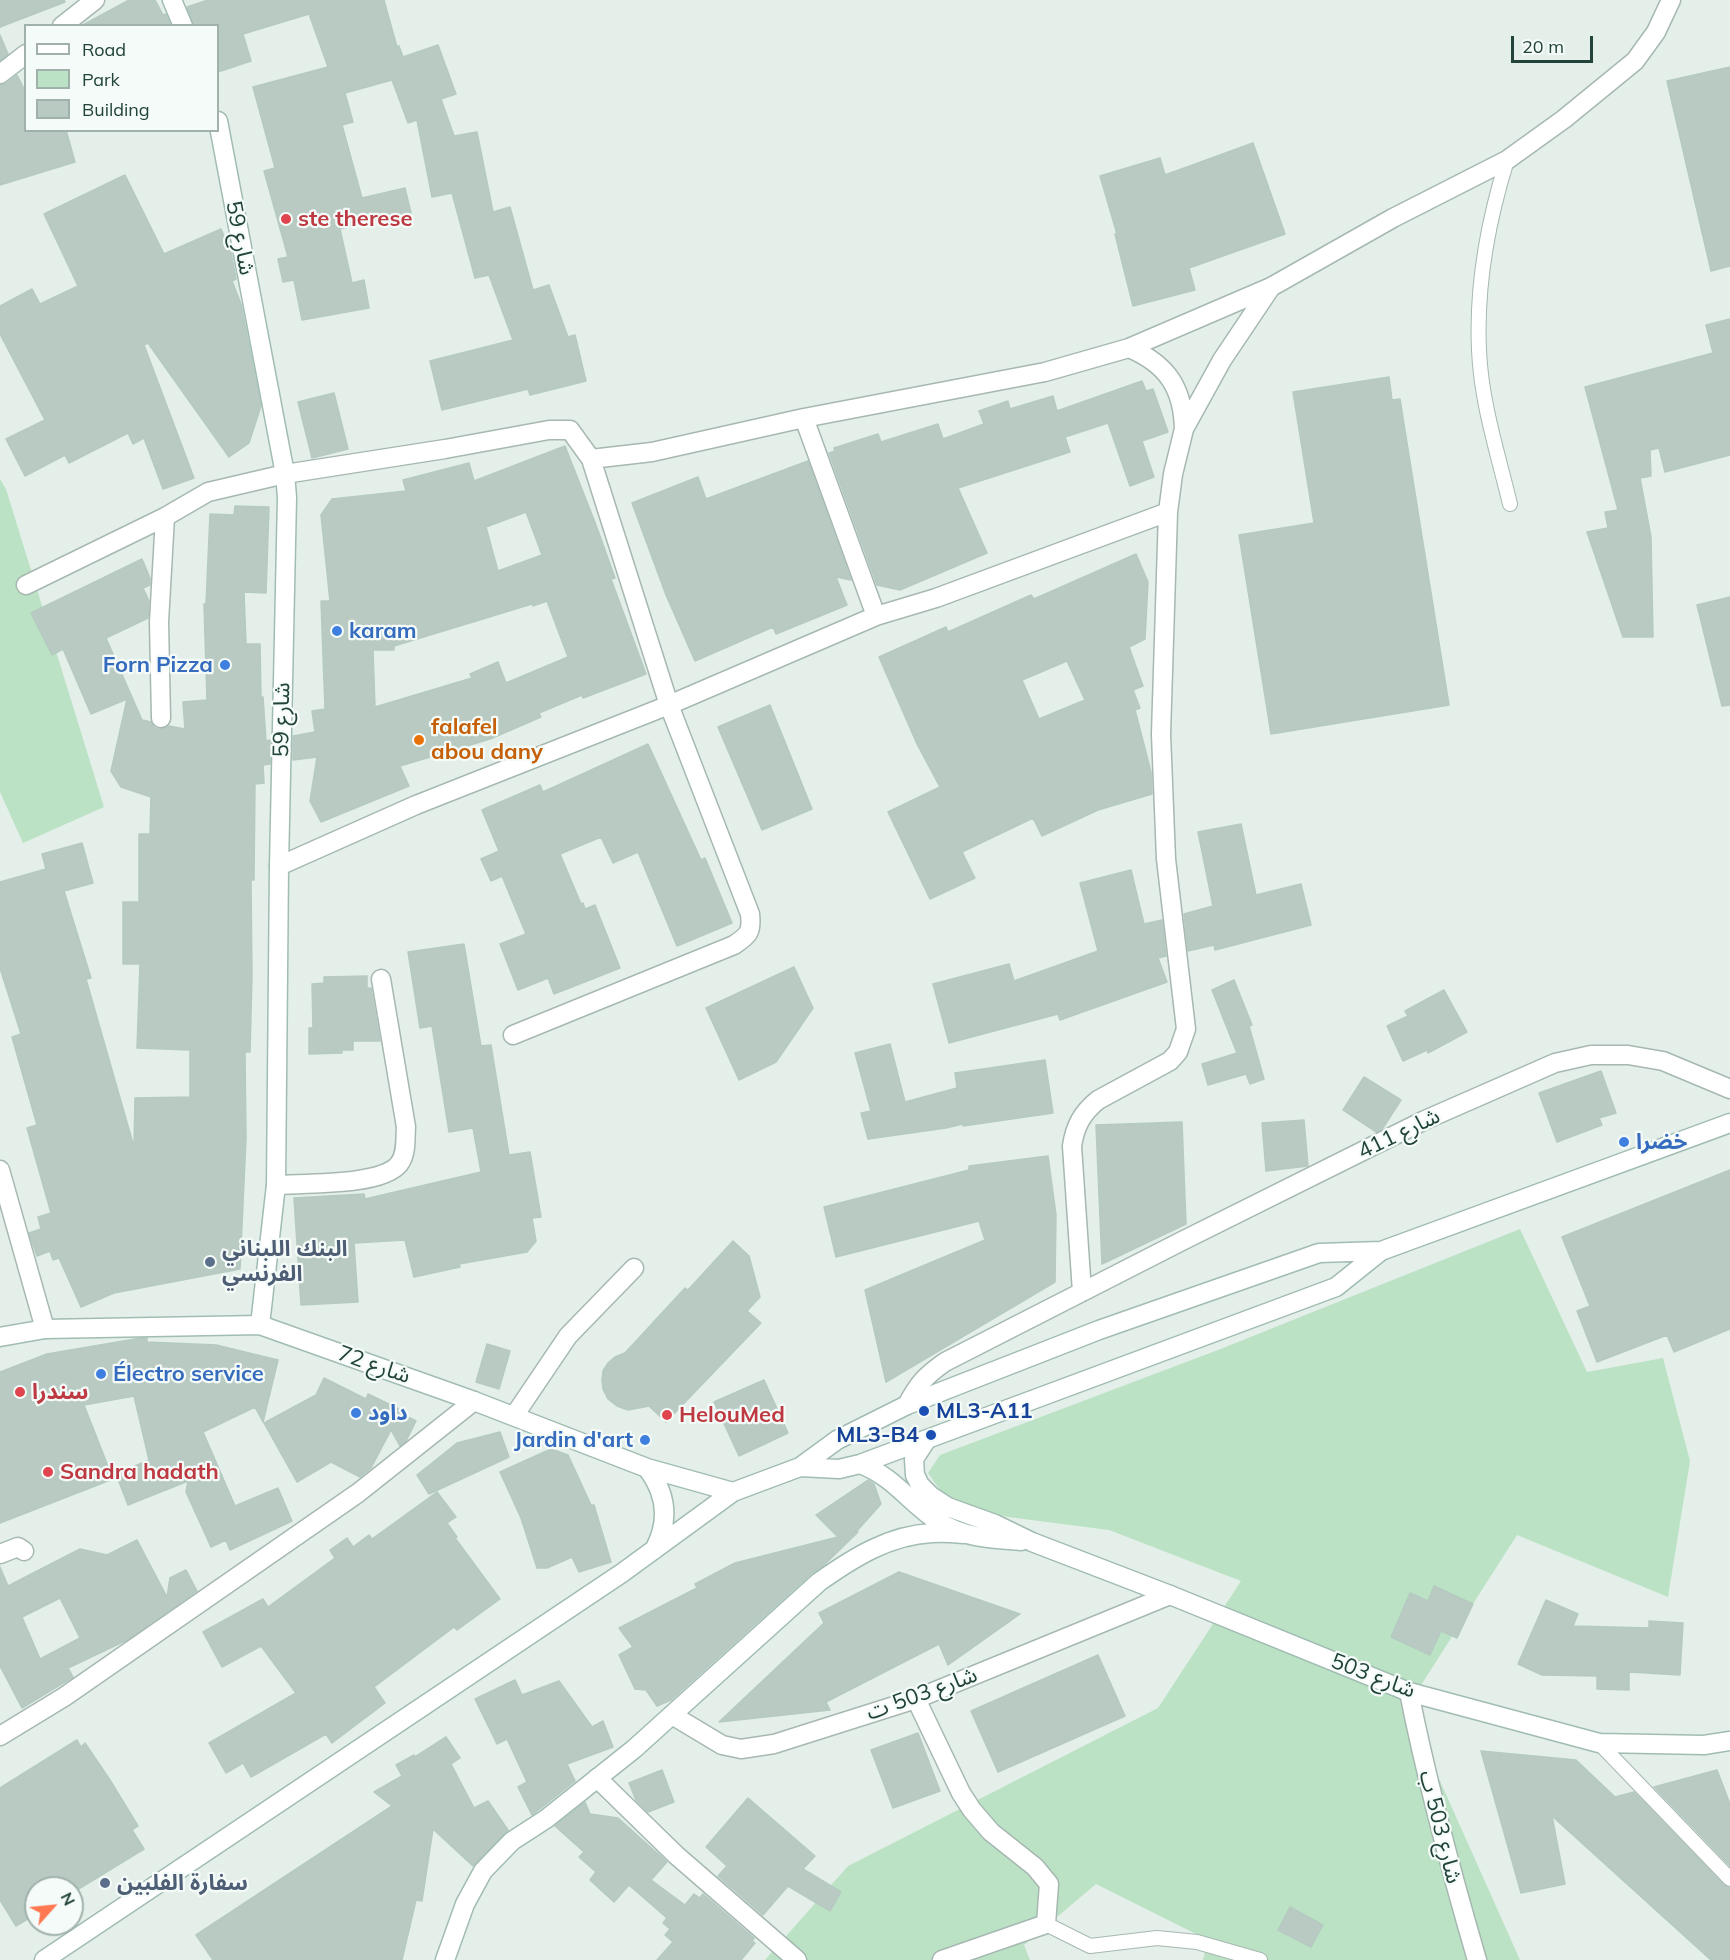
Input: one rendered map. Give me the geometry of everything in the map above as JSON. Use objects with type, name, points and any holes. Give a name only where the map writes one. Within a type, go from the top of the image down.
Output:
[{"type":"street","points":[[65,24],[95,0]]},
{"type":"street","points":[[172,0],[182,24]]},
{"type":"street","points":[[591,459],[652,452],[804,418],[1045,372],[1129,348],[1271,287],[1393,218],[1507,160],[1564,120],[1635,61],[1656,32],[1671,0]]},
{"type":"street","points":[[0,74],[24,56]]},
{"type":"street","name":"شارع 59","points":[[219,126],[285,474],[287,497],[279,866],[276,1185],[260,1325]]},
{"type":"street","points":[[1082,1292],[1072,1146],[1074,1132],[1087,1109],[1098,1100],[1170,1061],[1178,1052],[1186,1029],[1166,859],[1161,734],[1168,512],[1173,474],[1184,429],[1222,360],[1271,287]]},
{"type":"street","points":[[1129,348],[1159,365],[1171,379],[1179,394],[1184,429]]},
{"type":"street","points":[[804,418],[876,616]]},
{"type":"street","points":[[26,585],[165,517],[208,492],[285,474],[549,430],[570,430],[591,459],[669,705],[750,914],[752,927],[747,936],[734,945],[513,1035]]},
{"type":"street","points":[[279,866],[416,805],[669,705],[876,616],[936,598],[1168,512]]},
{"type":"street","points":[[161,718],[159,622],[165,517]]},
{"type":"street","points":[[276,1185],[360,1180],[388,1173],[400,1163],[405,1150],[406,1127],[381,979]]},
{"type":"street","name":"شارع 411","points":[[907,1405],[917,1386],[927,1374],[945,1362],[1425,1120],[1555,1062],[1591,1055],[1628,1054],[1663,1060],[1730,1089]]},
{"type":"street","points":[[44,1960],[652,1552],[733,1492],[800,1467],[837,1440],[907,1405],[1099,1330],[1319,1253],[1381,1251],[1730,1123]]},
{"type":"street","points":[[0,1170],[45,1329]]},
{"type":"street","points":[[800,1467],[839,1468],[860,1464],[1336,1287],[1381,1251]]},
{"type":"street","points":[[514,1416],[568,1336],[634,1268]]},
{"type":"street","name":"شارع 72","points":[[0,1337],[45,1329],[260,1325],[474,1401],[647,1468],[733,1492]]},
{"type":"street","points":[[0,1736],[166,1628],[358,1492],[474,1401]]},
{"type":"street","points":[[927,1439],[914,1459],[914,1467],[921,1485],[931,1496],[964,1515],[995,1524],[1032,1542]]},
{"type":"street","points":[[860,1464],[887,1478],[940,1523],[964,1534]]},
{"type":"street","points":[[647,1468],[656,1480],[665,1509],[665,1524],[652,1552]]},
{"type":"street","points":[[445,1960],[465,1904],[483,1871],[512,1841],[546,1819],[672,1715],[819,1582],[853,1558],[886,1542],[909,1536],[932,1532],[1032,1542]]},
{"type":"street","name":"شارع 503","points":[[1032,1542],[1409,1692],[1599,1743],[1704,1745],[1730,1740]]},
{"type":"street","points":[[0,1554],[18,1547],[24,1551]]},
{"type":"street","name":"شارع 503 ت","points":[[672,1715],[722,1744],[741,1749],[774,1744],[916,1699],[1170,1595]]},
{"type":"street","name":"شارع 503 ب","points":[[1409,1692],[1422,1758],[1444,1847],[1477,1960]]},
{"type":"street","points":[[916,1699],[961,1793],[972,1810],[991,1832],[1035,1867],[1049,1884],[1046,1924],[942,1960]]},
{"type":"street","points":[[0,1742],[17,1727]]},
{"type":"street","points":[[597,1778],[676,1855],[797,1960]]},
{"type":"lane","points":[[1507,160],[1493,204],[1483,264],[1479,310],[1479,352],[1488,409],[1510,504]]},
{"type":"lane","points":[[1599,1743],[1652,1801],[1730,1879]]},
{"type":"lane","points":[[1046,1924],[1090,1946],[1157,1938],[1197,1942],[1260,1960]]},
{"type":"green space","points":[[0,479],[6,489],[104,807],[23,843],[0,792]]},
{"type":"green space","points":[[1520,1229],[1587,1372],[1663,1358],[1690,1461],[1668,1597],[1517,1535],[1407,1707],[1520,1960],[1203,1960],[1208,1940],[1096,1884],[1024,1945],[1030,1960],[765,1960],[848,1866],[1158,1708],[1241,1581],[1109,1530],[1008,1517],[981,1510],[942,1493],[928,1473],[940,1455],[1218,1350]]},
{"type":"building","points":[[0,0],[64,0],[65,2],[0,27]]},
{"type":"building","points":[[129,0],[155,0],[163,15],[166,14],[170,24],[85,24]]},
{"type":"building","points":[[208,0],[384,0],[397,47],[399,46],[403,57],[438,45],[456,94],[441,99],[454,136],[477,132],[493,212],[510,207],[533,290],[549,285],[568,337],[575,335],[586,381],[530,395],[528,389],[442,410],[430,361],[513,340],[489,275],[475,278],[452,193],[432,197],[417,120],[408,123],[392,80],[345,93],[353,122],[342,125],[362,198],[405,188],[411,213],[340,229],[352,283],[364,280],[369,308],[302,320],[294,280],[283,282],[278,259],[288,257],[264,171],[275,168],[253,87],[328,67],[309,14],[243,34],[251,61],[219,72],[219,24],[193,24],[187,7]]},
{"type":"building","points":[[0,35],[8,54],[0,60]]},
{"type":"building","points":[[1730,67],[1730,266],[1711,271],[1667,81]]},
{"type":"building","points":[[17,75],[24,89],[24,132],[67,132],[75,162],[0,185],[0,85],[7,83]]},
{"type":"building","points":[[1253,143],[1285,234],[1189,268],[1195,290],[1133,306],[1115,234],[1117,234],[1100,176],[1160,158],[1165,175]]},
{"type":"building","points":[[125,175],[164,254],[221,229],[231,252],[236,279],[232,281],[241,304],[261,406],[249,443],[229,457],[148,343],[144,345],[194,478],[163,489],[144,438],[133,444],[128,433],[69,463],[65,455],[25,476],[6,439],[45,420],[0,334],[0,306],[32,289],[40,304],[78,286],[44,214]]},
{"type":"building","points":[[1730,319],[1730,455],[1665,472],[1659,448],[1650,450],[1651,476],[1640,478],[1651,537],[1653,637],[1623,637],[1587,532],[1608,528],[1605,512],[1618,510],[1585,387],[1713,353],[1706,325]]},
{"type":"building","points":[[1389,377],[1392,400],[1400,399],[1449,705],[1271,734],[1239,535],[1314,523],[1293,392]]},
{"type":"building","points":[[1142,381],[1146,391],[1153,389],[1168,432],[1142,441],[1154,477],[1130,486],[1108,423],[1065,437],[1070,452],[958,488],[987,553],[900,590],[877,585],[829,453],[835,451],[834,448],[878,434],[881,442],[938,424],[943,439],[984,424],[979,411],[1008,401],[1010,409],[1053,396],[1057,411]]},
{"type":"building","points":[[334,393],[348,449],[312,458],[298,402]]},
{"type":"building","points":[[565,446],[615,578],[611,579],[646,674],[583,698],[582,695],[539,713],[541,717],[490,739],[400,766],[409,786],[321,822],[310,801],[317,757],[293,760],[293,736],[315,732],[312,711],[325,709],[321,601],[330,601],[321,515],[332,499],[406,491],[403,480],[469,463],[474,481]],"holes":[[[526,512],[542,555],[498,571],[486,527]],[[547,601],[568,657],[506,683],[498,662],[470,674],[472,678],[375,707],[373,650],[394,650],[394,646]]]},
{"type":"building","points":[[808,461],[851,580],[836,577],[847,605],[776,634],[773,627],[695,661],[666,595],[632,503],[698,477],[706,499]]},
{"type":"building","points":[[235,506],[269,507],[266,593],[244,592],[246,644],[260,644],[261,697],[263,697],[266,741],[270,740],[270,764],[263,765],[264,783],[255,784],[254,880],[251,880],[250,1052],[245,1052],[246,1138],[240,1269],[114,1293],[81,1307],[59,1258],[53,1260],[50,1251],[37,1256],[29,1233],[41,1229],[38,1217],[51,1213],[27,1128],[37,1125],[12,1037],[21,1034],[0,968],[0,882],[46,869],[42,854],[82,843],[93,883],[64,891],[91,978],[86,979],[134,1147],[135,1098],[190,1097],[190,1050],[137,1048],[140,964],[123,964],[123,902],[139,902],[139,834],[150,834],[151,797],[121,787],[111,771],[127,699],[91,714],[63,649],[52,655],[31,613],[142,559],[150,578],[150,585],[143,588],[149,601],[148,618],[106,638],[142,720],[151,722],[155,728],[161,729],[169,726],[185,729],[183,702],[207,700],[204,604],[206,604],[210,514],[234,515]]},
{"type":"building","points":[[1136,554],[1148,582],[1145,639],[1129,647],[1143,686],[1133,690],[1140,708],[1135,710],[1151,772],[1152,794],[1098,810],[1042,836],[1033,818],[962,852],[975,878],[930,899],[888,812],[940,787],[917,744],[879,657],[946,627],[948,632],[1031,595],[1034,599]],"holes":[[[1067,661],[1085,700],[1039,719],[1022,680]]]},
{"type":"building","points":[[1730,597],[1730,705],[1722,706],[1697,605]]},
{"type":"building","points":[[770,705],[812,809],[762,830],[718,727]]},
{"type":"building","points":[[648,744],[701,860],[705,858],[732,923],[677,946],[638,852],[613,863],[601,837],[560,854],[581,904],[583,903],[585,909],[595,905],[620,968],[554,994],[548,978],[518,990],[500,944],[526,934],[502,876],[491,881],[481,859],[499,851],[482,810],[540,785],[543,792]]},
{"type":"building","points":[[1241,824],[1256,895],[1301,884],[1311,925],[1215,950],[1214,945],[1188,951],[1184,914],[1213,906],[1198,832]]},
{"type":"building","points":[[1131,870],[1144,924],[1162,920],[1166,956],[1158,958],[1167,982],[1060,1020],[1058,1014],[949,1043],[933,984],[1009,964],[1014,981],[1098,951],[1080,883]]},
{"type":"building","points":[[464,944],[481,1046],[491,1045],[509,1155],[530,1152],[541,1217],[532,1218],[536,1241],[527,1252],[459,1264],[460,1267],[414,1277],[405,1240],[354,1243],[358,1302],[301,1305],[294,1198],[364,1194],[365,1199],[481,1172],[473,1128],[449,1132],[432,1026],[420,1028],[408,952]]},
{"type":"building","points":[[794,967],[813,1008],[776,1062],[739,1080],[706,1008]]},
{"type":"building","points":[[367,976],[367,988],[371,988],[380,1041],[353,1041],[353,1050],[342,1050],[342,1053],[309,1054],[309,1028],[313,1028],[312,984],[324,983],[324,977]]},
{"type":"building","points":[[1234,980],[1252,1025],[1249,1026],[1264,1079],[1250,1084],[1246,1074],[1208,1085],[1202,1064],[1237,1053],[1212,990]]},
{"type":"building","points":[[1444,990],[1467,1032],[1428,1053],[1427,1050],[1403,1061],[1387,1026],[1408,1016],[1405,1011]]},
{"type":"building","points":[[890,1044],[905,1102],[957,1088],[955,1073],[1045,1060],[1053,1113],[868,1139],[861,1113],[871,1111],[855,1053]]},
{"type":"building","points":[[1601,1071],[1616,1113],[1599,1118],[1602,1125],[1557,1142],[1539,1093]]},
{"type":"building","points":[[1364,1077],[1401,1100],[1383,1128],[1376,1132],[1343,1110]]},
{"type":"building","points":[[1304,1120],[1308,1166],[1266,1171],[1262,1123]]},
{"type":"building","points":[[1182,1122],[1186,1224],[1102,1264],[1096,1125]]},
{"type":"building","points":[[1048,1156],[1056,1215],[1055,1282],[886,1382],[865,1290],[985,1240],[979,1221],[836,1257],[824,1207],[969,1170],[969,1166]]},
{"type":"building","points":[[1730,1170],[1730,1329],[1674,1352],[1667,1335],[1597,1362],[1577,1311],[1590,1306],[1562,1237]]},
{"type":"building","points":[[733,1241],[749,1256],[760,1297],[747,1311],[761,1323],[666,1422],[649,1406],[628,1410],[617,1406],[608,1399],[603,1389],[603,1371],[608,1363],[625,1353],[685,1288],[688,1290]]},
{"type":"building","points":[[147,1338],[147,1342],[216,1345],[278,1360],[263,1422],[255,1407],[203,1432],[235,1506],[278,1488],[292,1521],[230,1550],[226,1540],[211,1547],[186,1492],[188,1481],[128,1505],[116,1474],[149,1460],[134,1396],[84,1405],[113,1479],[0,1523],[0,1372],[47,1354]]},
{"type":"building","points":[[487,1344],[510,1351],[499,1389],[476,1382]]},
{"type":"building","points":[[324,1378],[366,1399],[368,1394],[401,1410],[400,1413],[416,1421],[406,1441],[400,1446],[391,1430],[371,1468],[360,1477],[331,1462],[297,1482],[264,1423],[316,1395]]},
{"type":"building","points":[[764,1380],[788,1433],[739,1456],[714,1402]]},
{"type":"building","points":[[500,1432],[509,1457],[429,1494],[417,1475],[457,1443]]},
{"type":"building","points":[[551,1449],[568,1455],[591,1505],[594,1505],[611,1562],[579,1572],[572,1557],[547,1568],[537,1568],[521,1518],[500,1472]]},
{"type":"building","points":[[868,1480],[874,1484],[881,1504],[855,1533],[858,1532],[823,1566],[811,1574],[671,1700],[657,1706],[646,1690],[635,1689],[619,1655],[633,1647],[619,1628],[697,1588],[695,1584],[735,1563],[838,1537],[816,1515]]},
{"type":"building","points":[[437,1492],[456,1517],[447,1523],[457,1537],[455,1538],[500,1599],[457,1630],[454,1627],[374,1687],[385,1703],[332,1743],[326,1734],[251,1777],[243,1763],[226,1773],[209,1743],[296,1693],[261,1646],[222,1667],[203,1632],[263,1599],[268,1607],[335,1558],[330,1550],[347,1538],[353,1547],[369,1535],[372,1539]]},
{"type":"building","points":[[137,1540],[167,1597],[170,1578],[186,1570],[197,1591],[127,1640],[68,1668],[73,1677],[22,1708],[0,1666],[0,1567],[8,1586],[80,1549],[107,1555]],"holes":[[[60,1598],[80,1638],[40,1659],[22,1617]]]},
{"type":"building","points":[[899,1572],[1020,1614],[948,1665],[939,1644],[826,1702],[830,1710],[719,1722],[824,1623],[819,1613]]},
{"type":"building","points":[[1434,1586],[1473,1604],[1457,1638],[1441,1631],[1430,1655],[1391,1637],[1410,1593],[1428,1601]]},
{"type":"building","points":[[1546,1600],[1578,1614],[1573,1626],[1649,1628],[1649,1621],[1683,1623],[1680,1675],[1629,1672],[1629,1690],[1597,1689],[1597,1676],[1542,1675],[1518,1664]]},
{"type":"building","points":[[1098,1655],[1125,1716],[998,1772],[971,1711]]},
{"type":"building","points":[[515,1680],[522,1695],[559,1681],[592,1727],[603,1721],[613,1747],[567,1764],[575,1781],[532,1815],[518,1787],[527,1782],[507,1739],[497,1744],[475,1699]]},
{"type":"building","points":[[918,1733],[940,1791],[893,1808],[871,1750]]},
{"type":"building","points":[[446,1737],[460,1758],[451,1764],[474,1808],[488,1801],[508,1830],[473,1866],[433,1829],[422,1901],[416,1900],[402,1960],[213,1960],[196,1935],[392,1806],[374,1792],[402,1776],[396,1765],[414,1755],[415,1757]]},
{"type":"building","points":[[77,1740],[81,1747],[85,1743],[138,1826],[132,1830],[144,1849],[84,1886],[84,1876],[24,1876],[24,1921],[16,1926],[0,1900],[0,1788]]},
{"type":"building","points":[[1481,1751],[1576,1760],[1615,1797],[1634,1792],[1724,1885],[1730,1888],[1730,1960],[1711,1960],[1552,1816],[1565,1884],[1521,1893]]},
{"type":"building","points":[[662,1770],[674,1802],[648,1812],[636,1800],[629,1783]]},
{"type":"building","points":[[1717,1770],[1730,1804],[1730,1866],[1654,1787]]},
{"type":"building","points":[[748,1798],[815,1856],[803,1869],[841,1892],[830,1911],[788,1886],[763,1915],[718,1876],[727,1866],[706,1847]]},
{"type":"building","points":[[585,1802],[590,1814],[618,1818],[667,1862],[651,1880],[685,1905],[694,1894],[700,1898],[703,1894],[754,1938],[752,1941],[755,1943],[741,1960],[657,1960],[673,1942],[665,1935],[670,1929],[663,1923],[667,1918],[629,1885],[614,1902],[590,1880],[596,1872],[579,1857],[584,1852],[555,1826]]},
{"type":"building","points":[[1290,1907],[1323,1925],[1311,1947],[1278,1930]]},
{"type":"place","name":"ste therese","points":[[286,219]]},
{"type":"place","name":"karam","points":[[337,631]]},
{"type":"place","name":"Forn Pizza","points":[[225,665]]},
{"type":"place","name":"falafel abou dany","points":[[419,740]]},
{"type":"place","name":"خضرا","points":[[1624,1142]]},
{"type":"place","name":"البنك اللبناني الفرنسي","points":[[210,1262]]},
{"type":"place","name":"Électro service","points":[[101,1374]]},
{"type":"place","name":"سندرا","points":[[20,1392]]},
{"type":"place","name":"ML3-A11","points":[[924,1411]]},
{"type":"place","name":"داود","points":[[356,1413]]},
{"type":"place","name":"HelouMed","points":[[667,1415]]},
{"type":"place","name":"ML3-B4","points":[[931,1435]]},
{"type":"place","name":"Jardin d'art","points":[[645,1440]]},
{"type":"place","name":"Sandra hadath","points":[[48,1472]]},
{"type":"place","name":"سفارة الفلبين","points":[[105,1883]]}]
